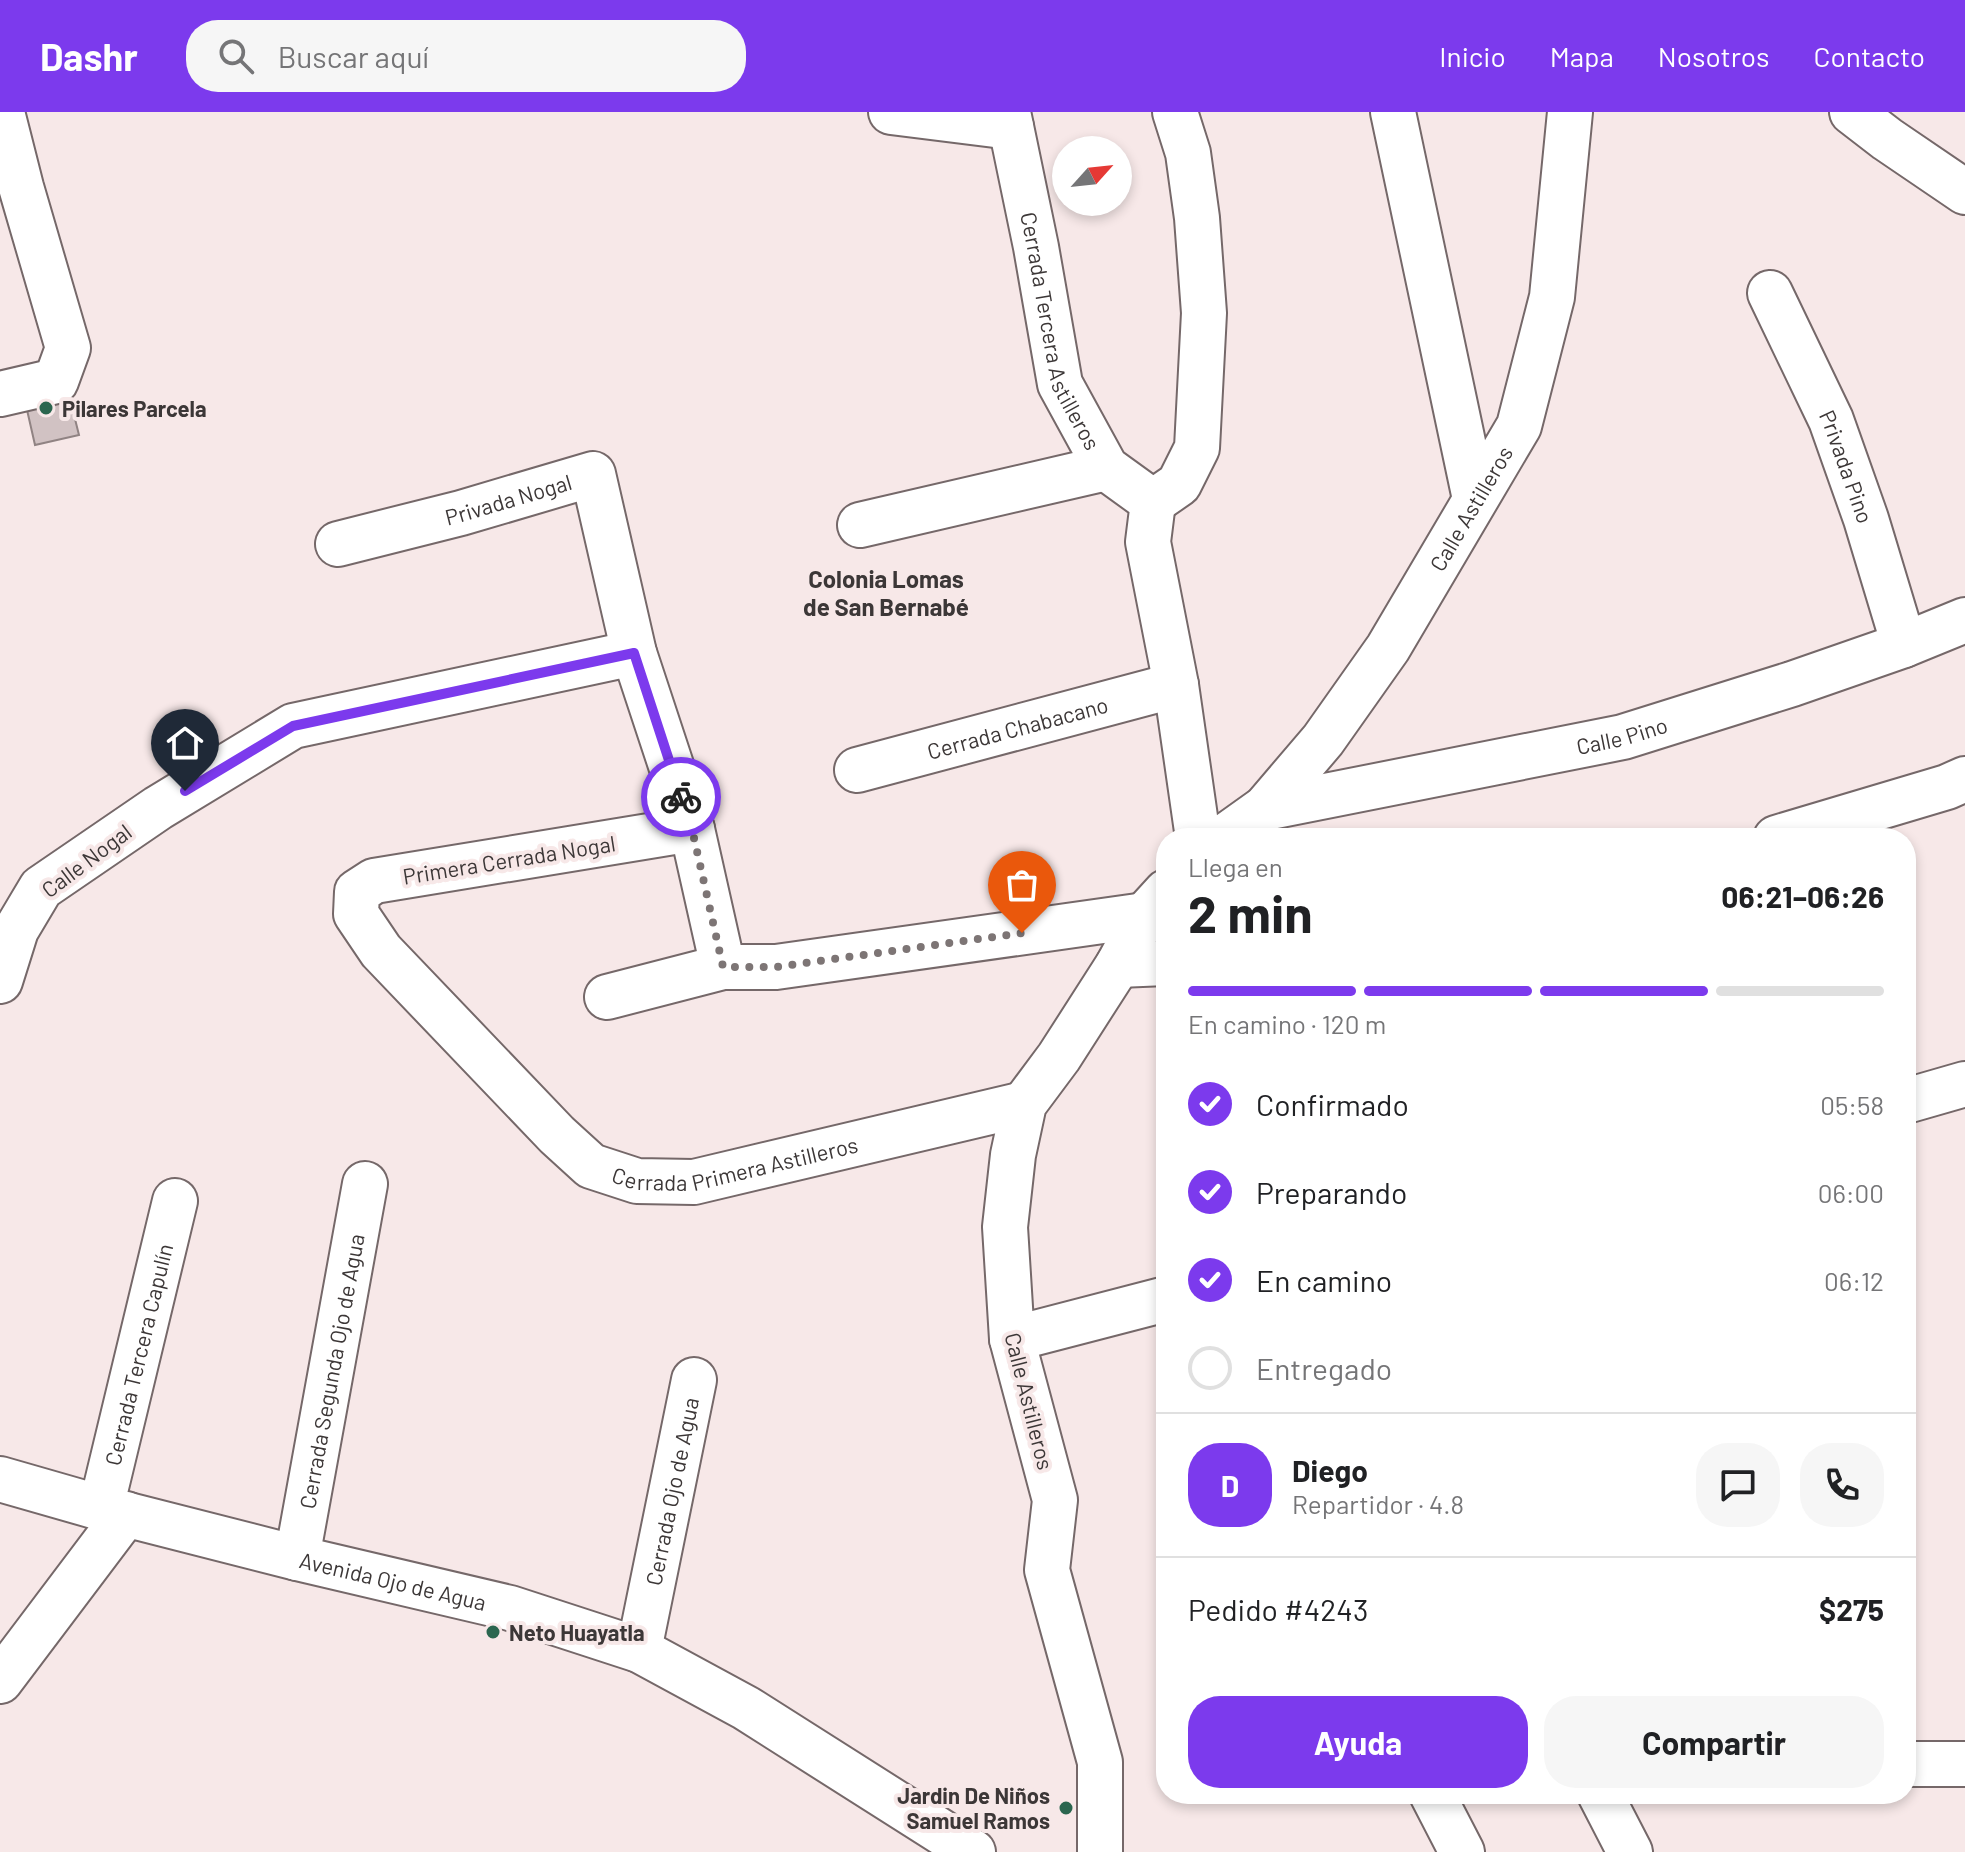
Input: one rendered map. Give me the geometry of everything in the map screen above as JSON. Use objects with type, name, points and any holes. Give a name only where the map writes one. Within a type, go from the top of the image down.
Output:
[{"type":"street","points":[[0,394],[56,381],[68,348],[2,112]]},
{"type":"street","points":[[891,112],[1010,120]]},
{"type":"street","points":[[1175,112],[1188,153],[1202,282],[1204,313],[1197,448],[1179,484],[1153,502],[1148,542],[1176,685],[1197,828]]},
{"type":"street","points":[[1393,112],[1475,499]]},
{"type":"street","name":"Calle Astilleros","points":[[1237,828],[1265,808],[1323,740],[1388,648],[1519,426],[1552,297],[1570,112]]},
{"type":"street","points":[[1852,112],[1965,192]]},
{"type":"street","name":"Cerrada Tercera Astilleros","points":[[1010,120],[1060,384],[1106,468],[1153,502]]},
{"type":"street","name":"Privada Pino","points":[[1770,293],[1831,420],[1866,519],[1904,645]]},
{"type":"street","points":[[860,525],[1106,468]]},
{"type":"street","name":"Privada Nogal","points":[[338,544],[461,513],[593,474],[634,653]]},
{"type":"street","name":"Calle Pino","points":[[1265,808],[1623,737],[1792,684],[1965,620]]},
{"type":"street","points":[[634,653],[692,829],[723,967]]},
{"type":"street","name":"Calle Nogal","points":[[0,981],[8,922],[41,888],[158,808],[293,726],[634,653]]},
{"type":"street","name":"Cerrada Chabacano","points":[[857,770],[1176,685]]},
{"type":"street","points":[[1810,828],[1965,779]]},
{"type":"street","name":"Primera Cerrada Nogal","points":[[374,881],[692,829]]},
{"type":"street","name":"Cerrada Primera Astilleros","points":[[374,881],[357,892],[356,914],[381,951],[557,1135],[591,1166],[637,1181],[694,1182],[1024,1104]]},
{"type":"street","points":[[607,997],[723,967],[776,967],[1156,903]]},
{"type":"street","name":"Calle Astilleros","points":[[1100,1852],[1100,1762],[1047,1570],[1055,1500],[1012,1339],[1005,1227],[1013,1155],[1024,1104],[1059,1057],[1156,903]]},
{"type":"street","points":[[1118,965],[1156,963]]},
{"type":"street","points":[[1916,1098],[1965,1084]]},
{"type":"street","name":"Cerrada Segunda Ojo de Agua","points":[[297,1558],[365,1184]]},
{"type":"street","name":"Cerrada Tercera Capulín","points":[[114,1511],[175,1201]]},
{"type":"street","points":[[1012,1339],[1156,1302]]},
{"type":"street","name":"Cerrada Ojo de Agua","points":[[639,1650],[694,1380]]},
{"type":"street","name":"Avenida Ojo de Agua","points":[[0,1479],[297,1558],[510,1608],[639,1650],[746,1708],[973,1852]]},
{"type":"street","points":[[0,1681],[114,1511]]},
{"type":"street","points":[[1916,1764],[1965,1764]]},
{"type":"street","points":[[1437,1804],[1462,1852]]},
{"type":"street","points":[[1605,1804],[1630,1852]]},
{"type":"building","name":"Pilares Parcela","points":[[56,371],[65,409],[72,407],[79,435],[35,445],[20,379]]},
{"type":"way so far","points":[[681,797],[692,829],[723,967],[776,967],[1022,933]]},
{"type":"place","name":"Pilares Parcela","points":[[46,408]]},
{"type":"place","name":"Neto Huayatla","points":[[493,1632]]},
{"type":"place","name":"Jardin De Niños Samuel Ramos","points":[[1066,1808]]},
{"type":"district","name":"Colonia Lomas de San Bernabé","points":[[886,592]]},
{"type":"route","points":[[185,791],[293,726],[634,653],[681,797]]}]
